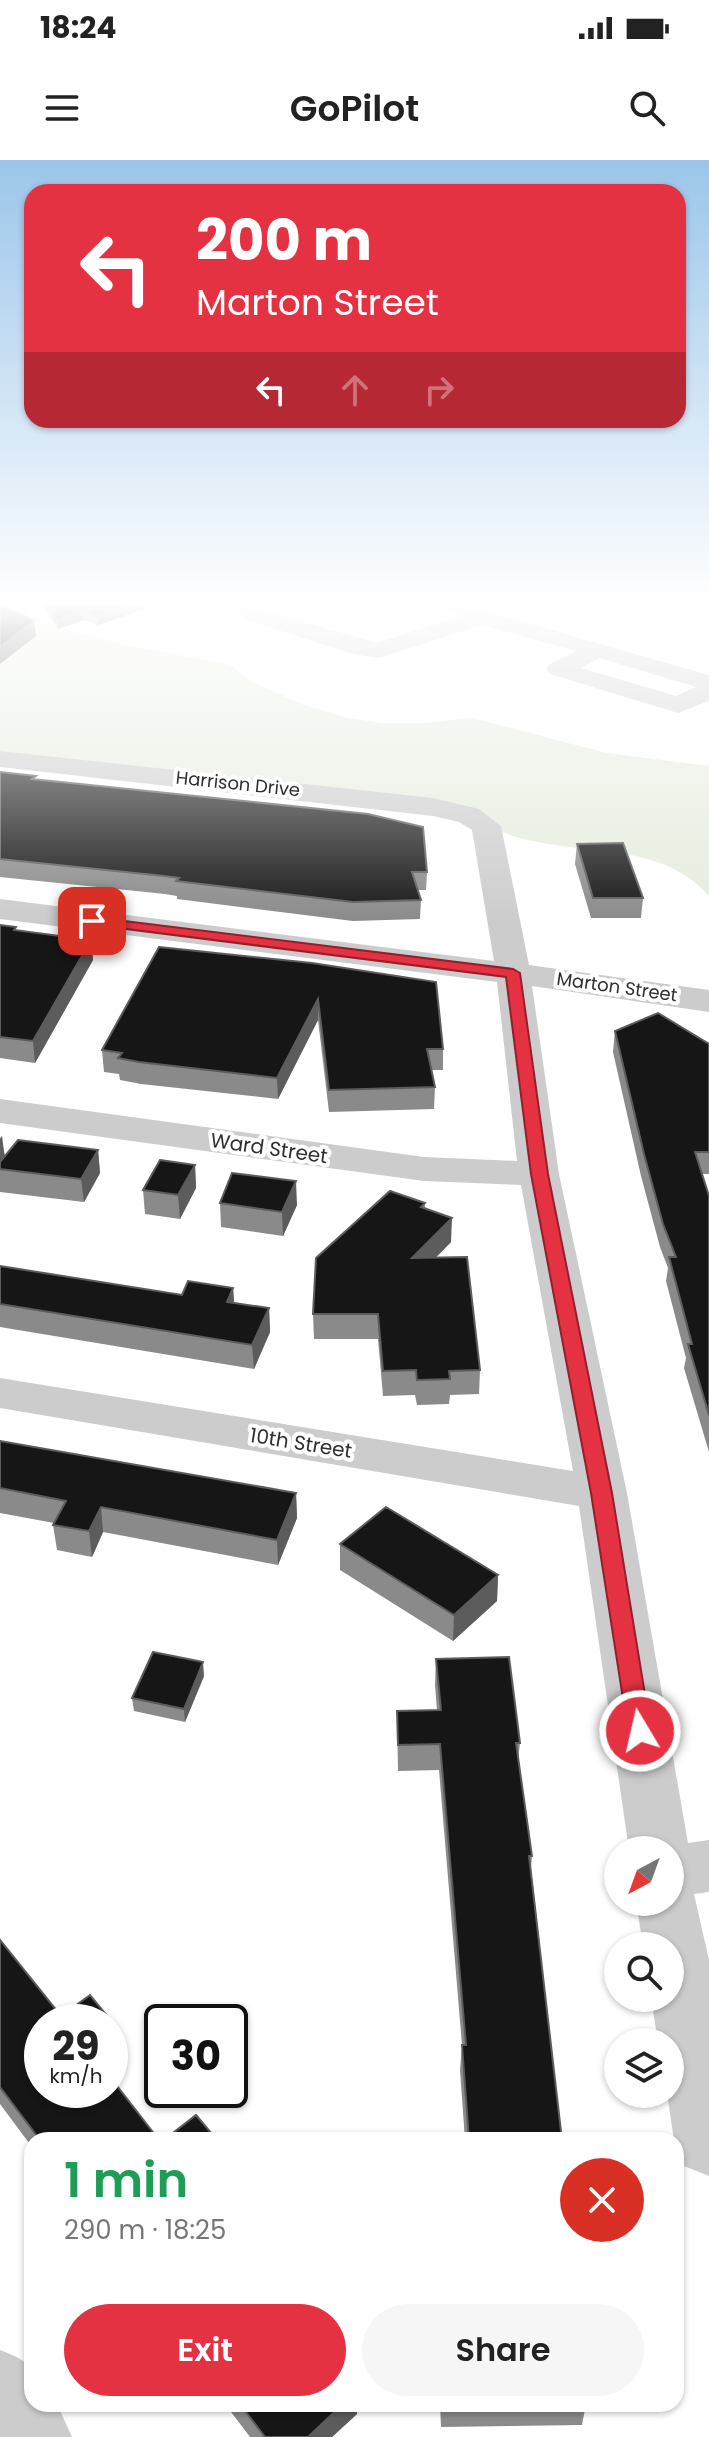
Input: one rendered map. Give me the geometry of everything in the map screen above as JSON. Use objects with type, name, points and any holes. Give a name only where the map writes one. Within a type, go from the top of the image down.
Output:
[{"type":"street","name":"Harrison Drive","points":[[0,759],[433,807],[475,817],[486,826],[489,834],[513,973]]},
{"type":"street","name":"Marton Street","points":[[0,909],[513,973],[709,1001]]},
{"type":"street","points":[[513,973],[539,1174],[602,1493],[657,1836]]},
{"type":"street","name":"Ward Street","points":[[0,1111],[424,1169],[539,1174]]},
{"type":"street","name":"10th Street","points":[[0,1393],[602,1493]]},
{"type":"street","points":[[684,1869],[709,1866]]},
{"type":"street","points":[[669,1916],[709,2142]]},
{"type":"street","points":[[0,2388],[33,2437]]},
{"type":"green space","points":[[0,710],[322,710],[382,723],[472,718],[607,753],[709,766],[709,896],[685,875],[658,862],[627,854],[532,841],[502,832],[475,817],[0,757]]},
{"type":"building","points":[[0,772],[36,776],[32,779],[368,814],[423,827],[427,872],[412,872],[421,900],[353,902],[176,881],[179,878],[164,876],[0,859]]},
{"type":"building","points":[[623,843],[643,898],[593,898],[577,844]]},
{"type":"building","points":[[0,925],[16,927],[14,930],[91,940],[33,1041],[0,1037]]},
{"type":"building","points":[[159,947],[312,963],[436,982],[443,1049],[427,1049],[435,1087],[329,1090],[318,999],[277,1078],[139,1062],[118,1058],[122,1053],[102,1050]]},
{"type":"building","points":[[658,1013],[709,1044],[709,1152],[695,1152],[709,1196],[709,1415],[688,1344],[692,1344],[669,1257],[676,1257],[663,1224],[644,1154],[615,1031]]},
{"type":"building","points":[[18,1140],[98,1150],[81,1179],[0,1169],[0,1162]]},
{"type":"building","points":[[160,1160],[195,1165],[178,1195],[143,1190]]},
{"type":"building","points":[[232,1173],[296,1181],[282,1212],[220,1203]]},
{"type":"building","points":[[390,1191],[425,1203],[421,1207],[452,1218],[412,1258],[467,1257],[480,1370],[449,1371],[450,1379],[417,1380],[416,1370],[383,1371],[378,1314],[313,1314],[316,1258]]},
{"type":"building","points":[[0,1266],[182,1295],[188,1281],[233,1288],[227,1302],[269,1308],[252,1345],[0,1304]]},
{"type":"building","points":[[0,1441],[296,1493],[277,1540],[101,1507],[89,1531],[53,1525],[66,1501],[0,1488]]},
{"type":"building","points":[[386,1507],[498,1575],[454,1615],[340,1544]]},
{"type":"building","points":[[153,1652],[203,1662],[184,1709],[132,1698]]},
{"type":"building","points":[[509,1657],[520,1743],[516,1743],[532,1856],[529,1856],[561,2132],[468,2132],[462,2045],[466,2045],[440,1744],[398,1745],[397,1711],[441,1710],[436,1659]]},
{"type":"building","points":[[0,1940],[51,2004],[24,2004],[24,2108],[128,2108],[128,2100],[153,2132],[34,2132],[0,2087]]},
{"type":"building","points":[[90,1995],[97,2004],[78,2004]]},
{"type":"building","points":[[196,2115],[210,2132],[174,2132]]},
{"type":"building","points":[[246,2412],[335,2412],[308,2437],[265,2437]]},
{"type":"route","points":[[92,921],[513,973],[539,1174],[602,1493],[640,1731]]}]
